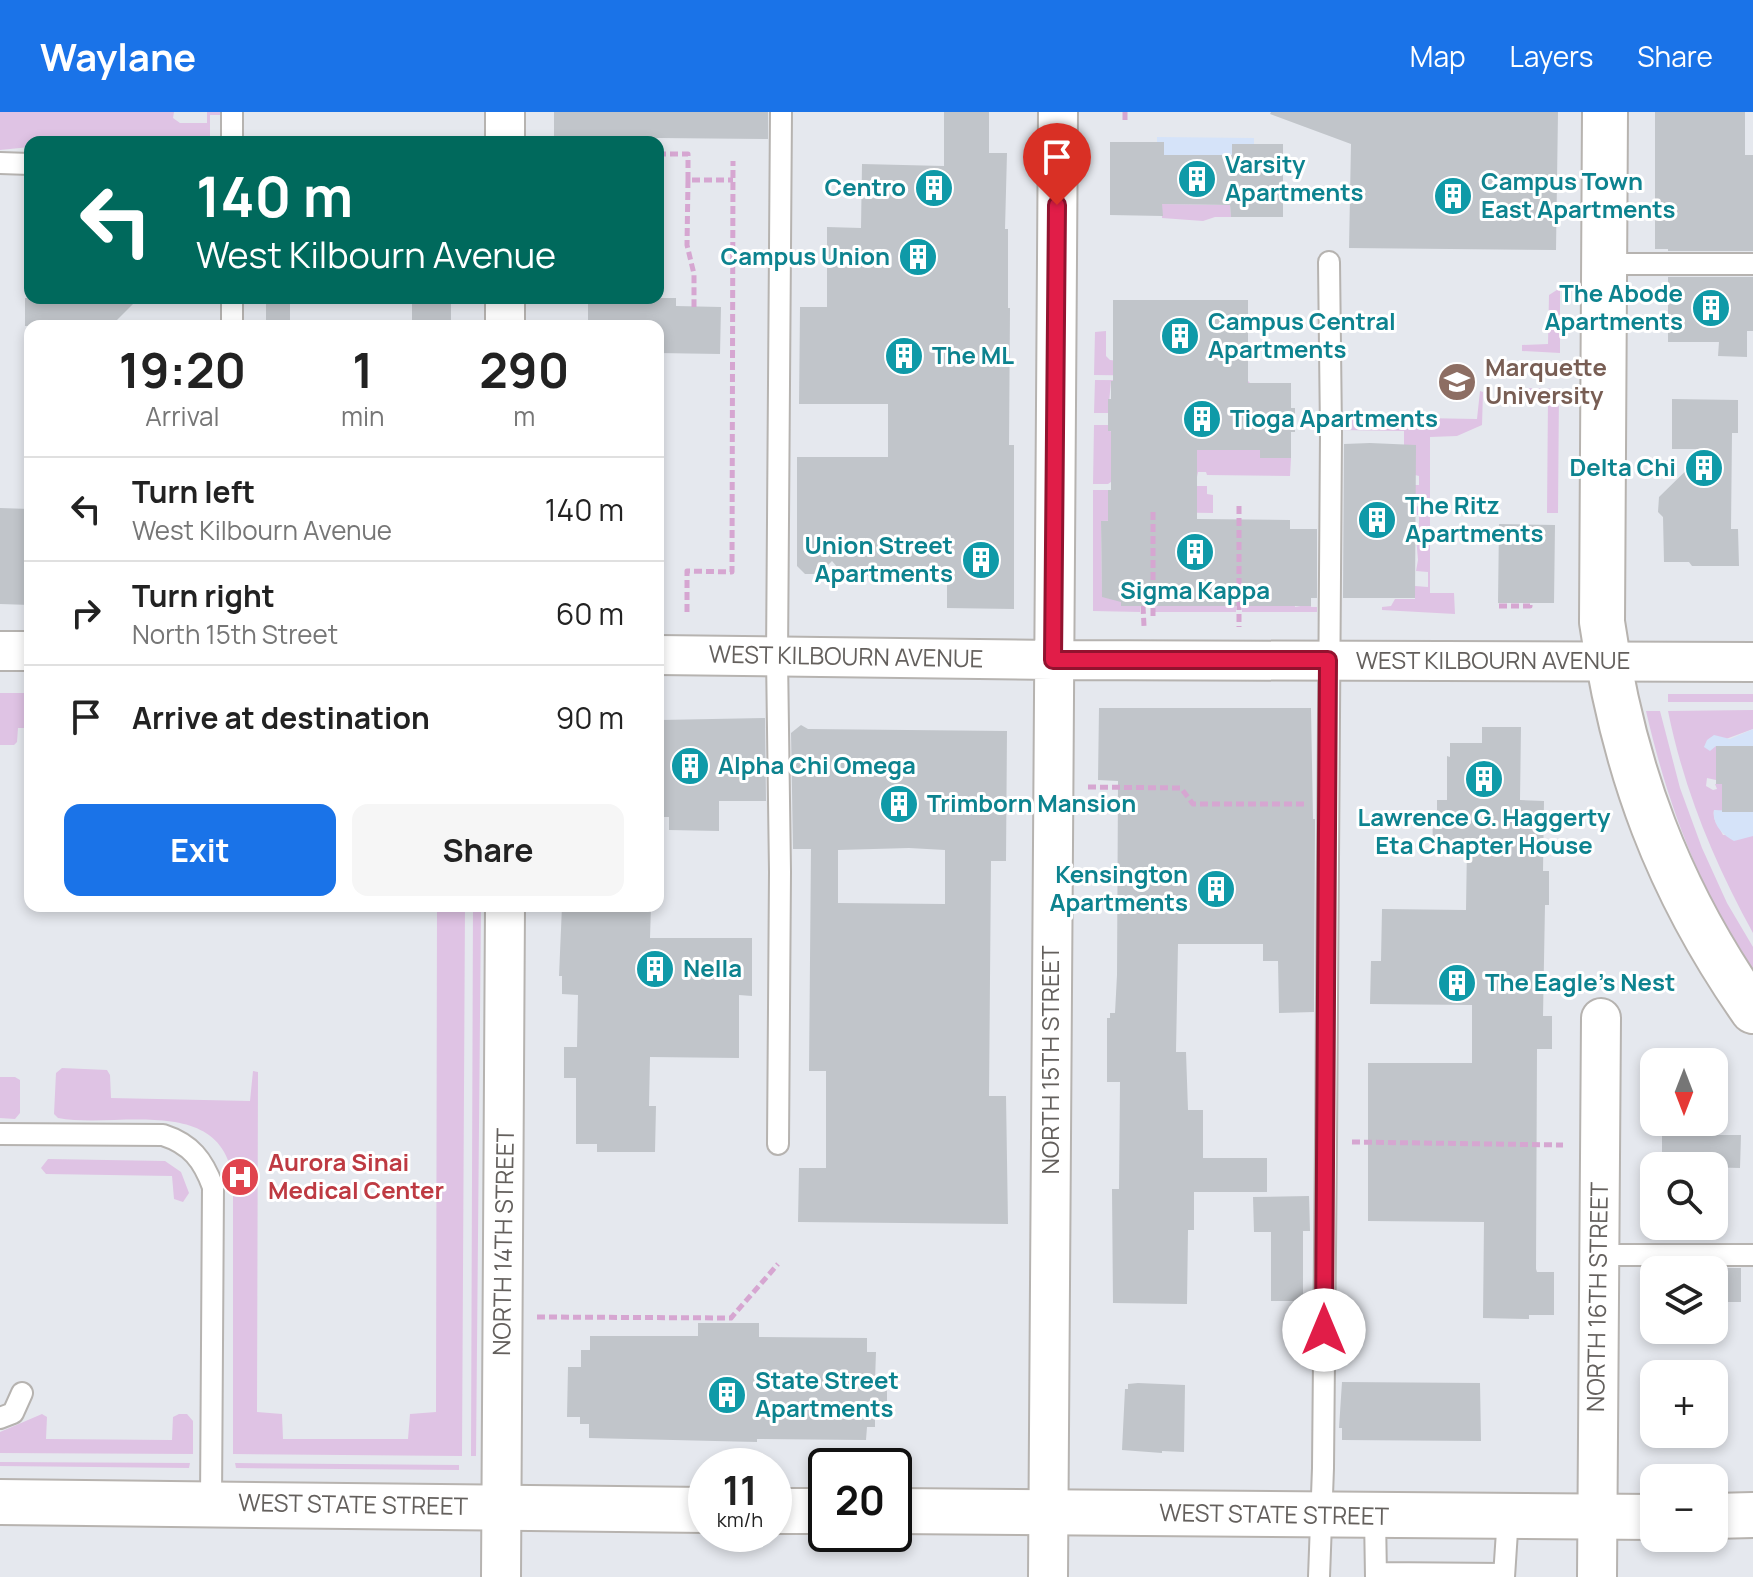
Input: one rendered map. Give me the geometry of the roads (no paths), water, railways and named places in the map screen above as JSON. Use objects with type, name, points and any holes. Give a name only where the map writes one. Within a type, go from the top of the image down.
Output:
[{"type":"street","points":[[505,112],[505,136]]},
{"type":"street","name":"NORTH 15TH STREET","points":[[1048,1577],[1058,112]]},
{"type":"street","points":[[1605,112],[1602,622],[1608,662],[1633,768],[1664,857],[1706,938],[1753,1011]]},
{"type":"street","points":[[0,651],[24,651]]},
{"type":"street","name":"WEST KILBOURN AVENUE","points":[[664,655],[1053,660],[1753,662]]},
{"type":"street","name":"NORTH 14TH STREET","points":[[501,1577],[505,912]]},
{"type":"street","name":"NORTH 16TH STREET","points":[[1597,1577],[1601,1018]]},
{"type":"street","name":"WEST STATE STREET","points":[[0,1502],[688,1510]]},
{"type":"street","name":"WEST STATE STREET","points":[[912,1511],[1640,1517]]},
{"type":"street","points":[[1728,1516],[1753,1515]]},
{"type":"lane","points":[[232,112],[232,136]]},
{"type":"lane","points":[[778,1144],[780,872],[777,657],[781,112]]},
{"type":"lane","points":[[0,163],[24,164]]},
{"type":"lane","points":[[1319,1577],[1326,1142],[1329,262]]},
{"type":"lane","points":[[1604,264],[1753,264]]},
{"type":"lane","points":[[0,1134],[163,1135],[180,1140],[205,1164],[213,1187],[211,1503]]},
{"type":"lane","points":[[1598,1255],[1753,1255]]},
{"type":"lane","points":[[0,1418],[13,1413],[22,1393]]},
{"type":"lane","points":[[1375,1516],[1376,1575],[1504,1576],[1508,1516]]},
{"type":"place","name":"Varsity Apartments","points":[[1197,179]]},
{"type":"place","name":"Centro","points":[[934,188]]},
{"type":"place","name":"Campus Town East Apartments","points":[[1453,196]]},
{"type":"place","name":"Campus Union","points":[[918,257]]},
{"type":"place","name":"The Abode Apartments","points":[[1711,308]]},
{"type":"place","name":"Campus Central Apartments","points":[[1180,336]]},
{"type":"place","name":"The ML","points":[[904,356]]},
{"type":"place","name":"Marquette University","points":[[1457,382]]},
{"type":"place","name":"Tioga Apartments","points":[[1202,419]]},
{"type":"place","name":"Delta Chi","points":[[1704,468]]},
{"type":"place","name":"The Ritz Apartments","points":[[1377,520]]},
{"type":"place","name":"Sigma Kappa","points":[[1195,552]]},
{"type":"place","name":"Union Street Apartments","points":[[981,560]]},
{"type":"place","name":"Alpha Chi Omega","points":[[690,766]]},
{"type":"place","name":"Lawrence G. Haggerty Eta Chapter House","points":[[1484,779]]},
{"type":"place","name":"Trimborn Mansion","points":[[899,804]]},
{"type":"place","name":"Kensington Apartments","points":[[1216,889]]},
{"type":"place","name":"Nella","points":[[655,969]]},
{"type":"place","name":"The Eagle's Nest","points":[[1457,983]]},
{"type":"place","name":"Aurora Sinai Medical Center","points":[[240,1177]]},
{"type":"place","name":"State Street Apartments","points":[[727,1395]]}]
